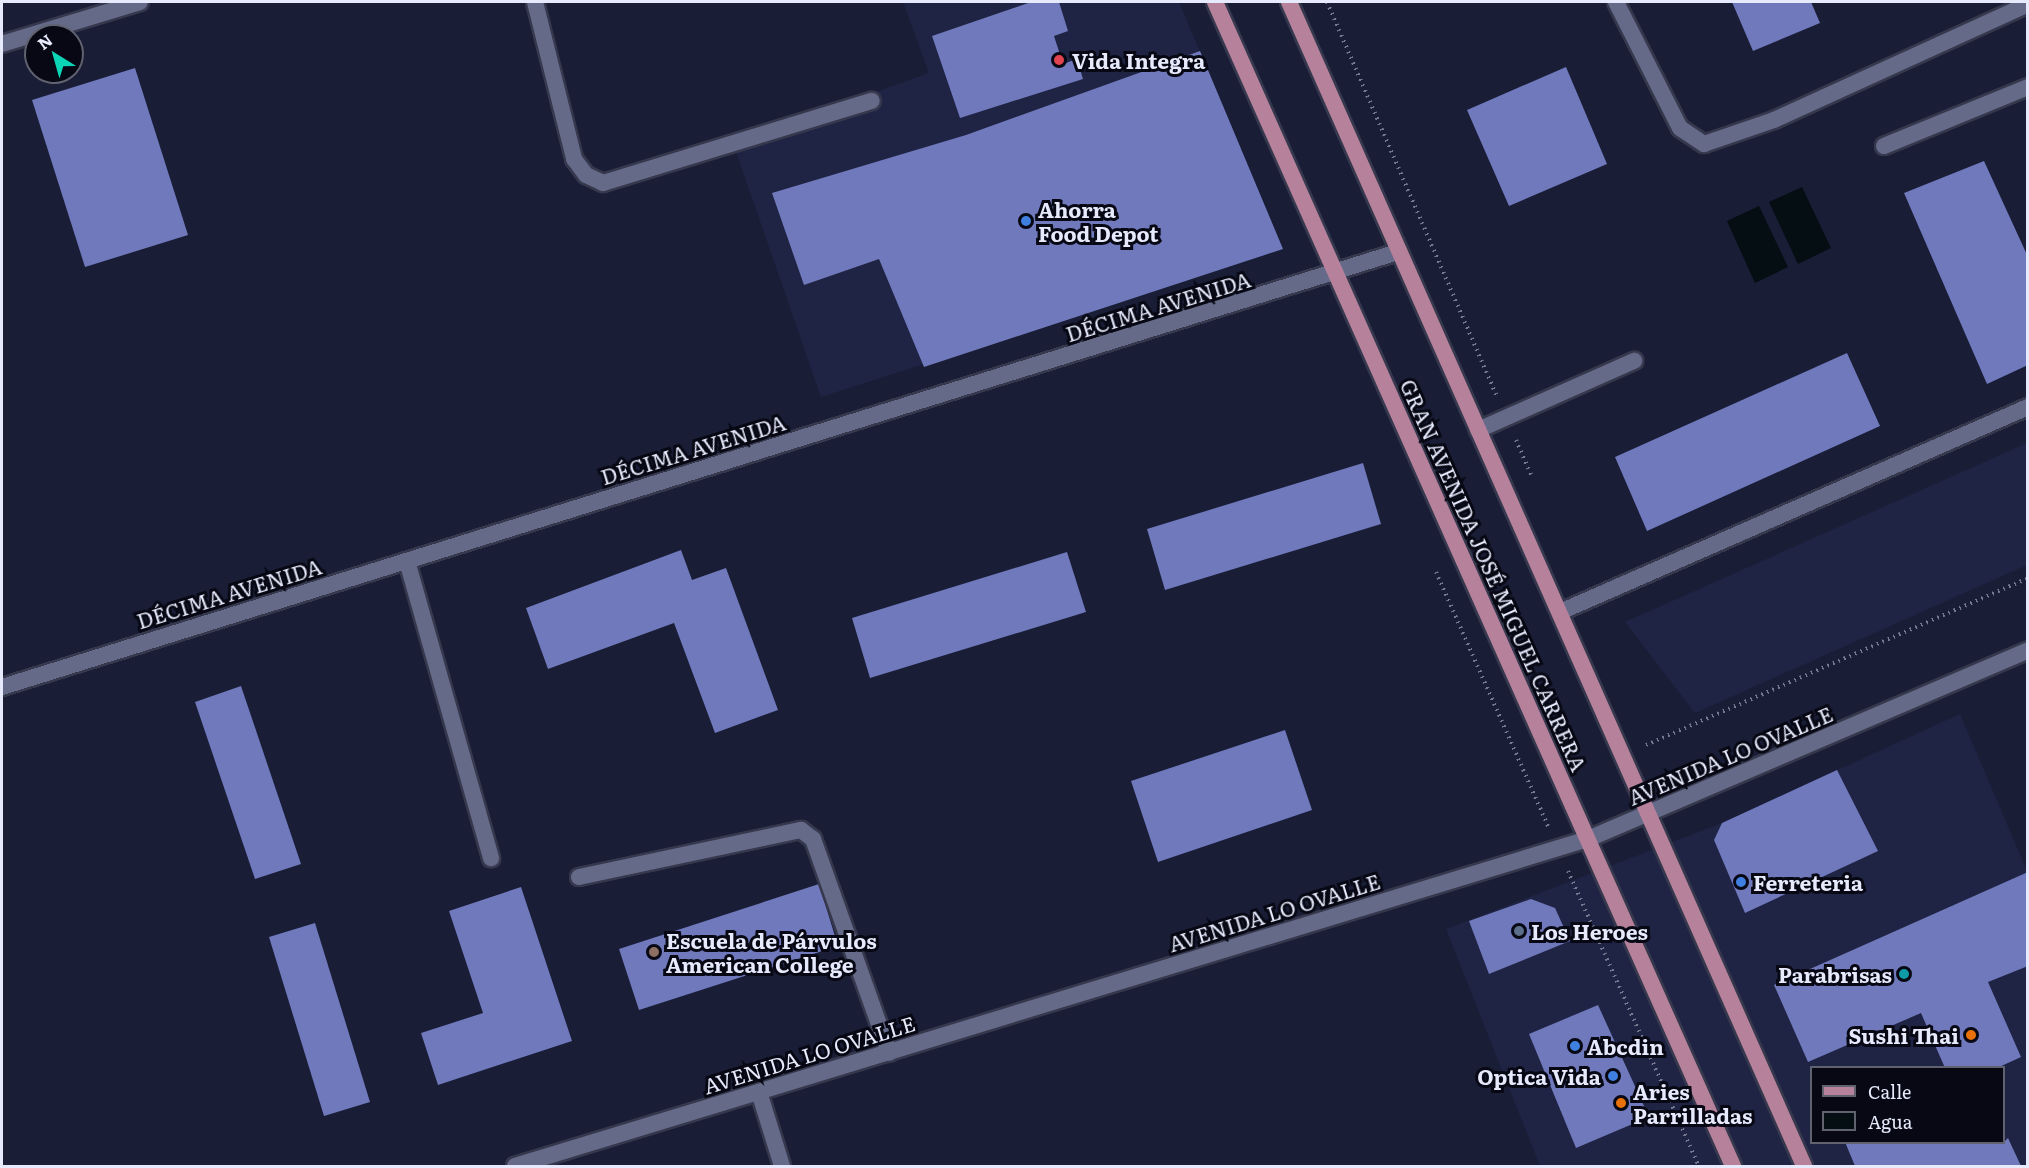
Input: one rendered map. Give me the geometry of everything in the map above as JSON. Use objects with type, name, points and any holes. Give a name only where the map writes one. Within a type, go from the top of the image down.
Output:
[{"type":"main road","name":"GRAN AVENIDA JOSÉ MIGUEL CARRERA","points":[[1215,2],[1733,1167]]},
{"type":"main road","name":"GRAN AVENIDA JOSÉ MIGUEL CARRERA","points":[[1289,2],[1398,252],[1651,814],[1804,1167]]},
{"type":"street","points":[[2,44],[140,2]]},
{"type":"street","points":[[535,2],[574,159],[586,175],[603,183],[872,101]]},
{"type":"street","points":[[1616,2],[1680,128],[1704,144],[1774,120],[2028,4]]},
{"type":"street","points":[[1884,146],[2028,87]]},
{"type":"street","name":"DÉCIMA AVENIDA","points":[[2,687],[1335,275],[1398,252]]},
{"type":"street","points":[[1478,430],[1634,362]]},
{"type":"street","points":[[1560,612],[2028,407]]},
{"type":"street","points":[[407,561],[491,858]]},
{"type":"street","name":"AVENIDA LO OVALLE","points":[[515,1167],[1588,839],[1651,814],[2028,650]]},
{"type":"street","points":[[579,877],[801,830],[813,839],[889,1053]]},
{"type":"street","points":[[759,1092],[782,1167]]},
{"type":"path","points":[[1645,746],[2028,578]]},
{"type":"path","points":[[1545,819],[1574,809]]},
{"type":"shaded area","name":"Ahorra Food Depot","points":[[903,2],[1179,2],[1283,249],[821,397],[733,143],[929,73]]},
{"type":"shaded area","points":[[2027,443],[2027,565],[1695,713],[1625,622]]},
{"type":"shaded area","points":[[1960,714],[2027,871],[2027,1166],[1540,1166],[1446,929],[1722,823]]},
{"type":"water","points":[[1802,187],[1831,248],[1798,264],[1769,202]]},
{"type":"water","points":[[1759,206],[1788,267],[1755,283],[1727,221]]},
{"type":"building","points":[[1031,2],[1059,2],[1068,31],[1054,36],[1063,64],[1077,59],[1083,79],[960,118],[932,36]]},
{"type":"building","points":[[1732,2],[1811,2],[1820,23],[1753,51]]},
{"type":"building","name":"Ahorra Food Depot","points":[[1200,51],[1283,249],[924,367],[879,259],[804,285],[772,193],[966,135]]},
{"type":"building","points":[[1566,67],[1607,164],[1509,206],[1467,110]]},
{"type":"building","points":[[135,68],[188,235],[85,267],[32,100]]},
{"type":"building","points":[[1984,161],[2028,257],[2028,365],[1987,384],[1904,193]]},
{"type":"building","points":[[1847,353],[1880,426],[1647,531],[1615,457]]},
{"type":"building","points":[[1363,463],[1381,524],[1165,590],[1147,529]]},
{"type":"building","points":[[681,550],[692,580],[726,568],[778,710],[715,733],[674,623],[548,669],[526,608]]},
{"type":"building","points":[[1067,552],[1086,612],[870,678],[852,618]]},
{"type":"building","points":[[241,686],[301,864],[255,879],[195,702]]},
{"type":"building","points":[[1285,730],[1312,810],[1158,862],[1131,781]]},
{"type":"building","points":[[1837,770],[1878,851],[1745,913],[1714,840],[1722,823]]},
{"type":"building","name":"Parabrisas","points":[[2028,872],[2028,966],[1988,982],[2021,1057],[2001,1066],[1944,1066],[1921,1013],[1808,1062],[1774,985]]},
{"type":"building","points":[[819,884],[838,946],[639,1010],[619,949]]},
{"type":"building","points":[[521,887],[572,1041],[438,1085],[421,1033],[483,1013],[449,911]]},
{"type":"building","name":"Los Heroes","points":[[1531,899],[1555,908],[1570,941],[1489,974],[1469,921]]},
{"type":"building","points":[[315,923],[370,1102],[324,1116],[269,937]]},
{"type":"building","points":[[1598,1005],[1649,1117],[1576,1148],[1529,1034]]},
{"type":"building","points":[[2008,1138],[2021,1166],[1855,1166],[1846,1144],[2005,1144]]},
{"type":"place","name":"Vida Integra","points":[[1059,60]]},
{"type":"place","name":"Ahorra Food Depot","points":[[1026,221]]},
{"type":"place","name":"Ferreteria","points":[[1741,882]]},
{"type":"place","name":"Los Heroes","points":[[1519,931]]},
{"type":"place","name":"Escuela de Párvulos American College","points":[[654,952]]},
{"type":"place","name":"Parabrisas","points":[[1904,974]]},
{"type":"place","name":"Sushi Thai","points":[[1971,1035]]},
{"type":"place","name":"Abcdin","points":[[1575,1046]]},
{"type":"place","name":"Optica Vida","points":[[1613,1076]]},
{"type":"place","name":"Aries Parrilladas","points":[[1621,1103]]}]
